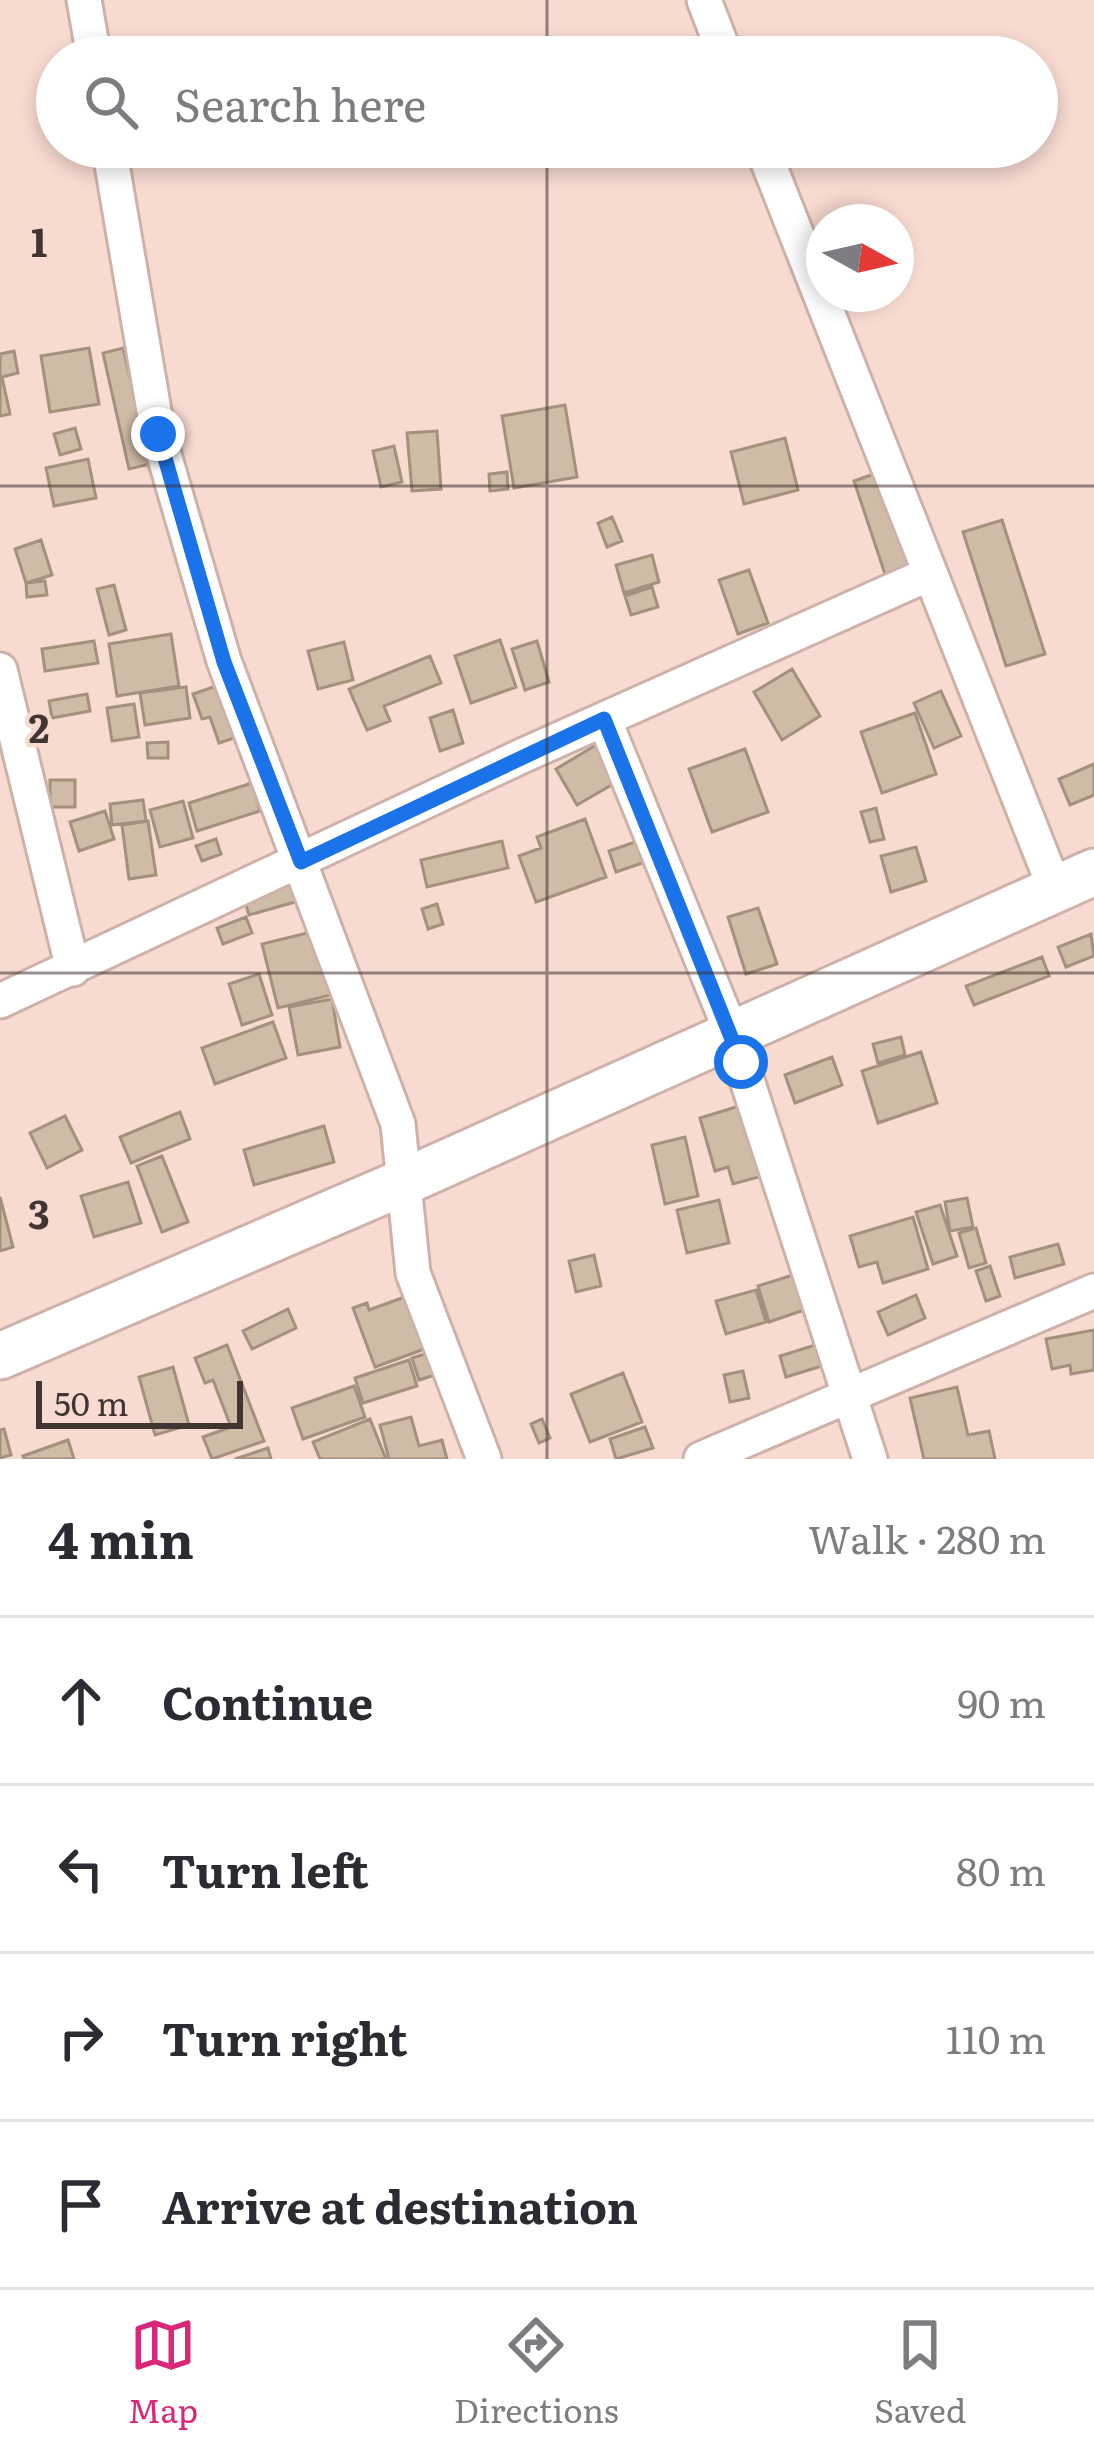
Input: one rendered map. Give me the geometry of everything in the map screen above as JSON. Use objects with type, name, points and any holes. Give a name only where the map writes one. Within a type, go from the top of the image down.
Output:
[{"type":"main road","points":[[0,1386],[1081,889]]},
{"type":"main road","points":[[0,1356],[405,1196]]},
{"type":"street","points":[[84,0],[90,36]]},
{"type":"street","points":[[704,0],[718,36]]},
{"type":"street","points":[[113,168],[158,434],[224,662],[398,1124],[413,1273],[484,1459]]},
{"type":"street","points":[[770,168],[929,574],[1081,889]]},
{"type":"street","points":[[0,1001],[604,719],[929,574]]},
{"type":"street","points":[[0,670],[73,969]]},
{"type":"street","points":[[604,719],[736,1048],[870,1459]]},
{"type":"street","points":[[700,1459],[1094,1291]]},
{"type":"building","points":[[89,348],[99,404],[50,412],[41,356]]},
{"type":"building","points":[[123,348],[150,464],[129,469],[103,353]]},
{"type":"building","points":[[14,351],[18,373],[2,377],[10,414],[0,416],[0,354]]},
{"type":"building","points":[[565,405],[577,477],[514,488],[502,416]]},
{"type":"building","points":[[75,428],[81,449],[60,455],[54,434]]},
{"type":"building","points":[[437,431],[441,489],[412,491],[407,433]]},
{"type":"building","points":[[785,438],[798,490],[744,504],[731,452]]},
{"type":"building","points":[[394,446],[402,482],[381,487],[373,451]]},
{"type":"building","points":[[88,459],[96,498],[54,506],[46,468]]},
{"type":"building","points":[[507,472],[508,489],[490,491],[489,474]]},
{"type":"building","points":[[877,473],[909,566],[885,574],[854,481]]},
{"type":"building","points":[[612,517],[622,541],[607,547],[598,523]]},
{"type":"building","points":[[1002,520],[1045,654],[1006,666],[963,532]]},
{"type":"building","points":[[41,540],[52,575],[26,583],[15,549]]},
{"type":"building","points":[[652,555],[659,582],[624,593],[616,565]]},
{"type":"building","points":[[749,570],[768,623],[738,634],[719,580]]},
{"type":"building","points":[[45,581],[47,595],[27,597],[26,583]]},
{"type":"building","points":[[114,585],[126,630],[109,635],[97,589]]},
{"type":"building","points":[[652,587],[658,607],[631,615],[625,596]]},
{"type":"building","points":[[171,634],[179,686],[117,696],[109,644]]},
{"type":"building","points":[[500,640],[516,687],[471,703],[455,656]]},
{"type":"building","points":[[94,641],[98,663],[45,671],[42,649]]},
{"type":"building","points":[[537,641],[549,682],[525,690],[512,649]]},
{"type":"building","points":[[344,642],[353,680],[318,689],[308,651]]},
{"type":"building","points":[[430,656],[441,683],[384,706],[390,721],[367,730],[349,689]]},
{"type":"building","points":[[792,669],[820,716],[782,740],[754,692]]},
{"type":"building","points":[[225,683],[243,735],[219,743],[210,717],[202,719],[193,694]]},
{"type":"building","points":[[186,687],[190,718],[145,725],[140,693]]},
{"type":"building","points":[[941,691],[961,736],[934,748],[914,703]]},
{"type":"building","points":[[87,694],[90,711],[52,718],[49,701]]},
{"type":"building","points":[[134,704],[139,737],[112,741],[107,708]]},
{"type":"building","points":[[453,710],[463,743],[440,751],[430,718]]},
{"type":"building","points":[[915,713],[936,774],[882,793],[861,732]]},
{"type":"building","points":[[606,739],[627,776],[577,805],[556,769]]},
{"type":"building","points":[[168,742],[168,758],[148,758],[147,743]]},
{"type":"building","points":[[745,749],[768,812],[712,832],[689,769]]},
{"type":"building","points":[[1094,764],[1094,795],[1070,805],[1059,779]]},
{"type":"building","points":[[50,780],[75,780],[75,807],[50,807]]},
{"type":"building","points":[[252,783],[260,811],[197,831],[189,803]]},
{"type":"building","points":[[143,800],[146,821],[112,825],[110,804]]},
{"type":"building","points":[[183,801],[193,838],[160,847],[150,810]]},
{"type":"building","points":[[876,808],[884,839],[870,842],[861,812]]},
{"type":"building","points":[[105,811],[114,839],[79,851],[70,822]]},
{"type":"building","points":[[585,819],[606,877],[536,902],[519,856],[541,848],[537,837]]},
{"type":"building","points":[[148,821],[156,875],[129,879],[122,825]]},
{"type":"building","points":[[216,839],[221,854],[202,861],[196,846]]},
{"type":"building","points":[[641,840],[648,861],[616,872],[609,851]]},
{"type":"building","points":[[502,841],[508,868],[427,887],[421,860]]},
{"type":"building","points":[[916,847],[926,881],[891,892],[881,856]]},
{"type":"building","points":[[314,875],[320,895],[249,915],[243,895]]},
{"type":"building","points":[[437,904],[443,924],[428,929],[422,909]]},
{"type":"building","points":[[758,908],[777,964],[746,974],[728,917]]},
{"type":"building","points":[[246,917],[252,933],[223,944],[217,928]]},
{"type":"building","points":[[315,931],[331,995],[278,1008],[262,944]]},
{"type":"building","points":[[1091,934],[1094,956],[1066,967],[1058,947]]},
{"type":"building","points":[[1042,957],[1049,976],[974,1005],[966,986]]},
{"type":"building","points":[[259,974],[272,1015],[242,1025],[229,984]]},
{"type":"building","points":[[332,999],[340,1047],[298,1055],[289,1007]]},
{"type":"building","points":[[273,1022],[286,1058],[215,1084],[202,1048]]},
{"type":"building","points":[[901,1037],[905,1055],[878,1063],[873,1044]]},
{"type":"building","points":[[921,1052],[937,1103],[878,1123],[862,1071]]},
{"type":"building","points":[[832,1057],[842,1085],[795,1103],[785,1075]]},
{"type":"building","points":[[746,1104],[766,1175],[733,1184],[728,1167],[715,1171],[700,1118]]},
{"type":"building","points":[[180,1112],[190,1139],[131,1163],[120,1137]]},
{"type":"building","points":[[65,1116],[82,1150],[47,1168],[30,1133]]},
{"type":"building","points":[[324,1126],[334,1162],[254,1185],[244,1150]]},
{"type":"building","points":[[685,1137],[698,1196],[665,1204],[652,1145]]},
{"type":"building","points":[[162,1156],[188,1222],[162,1232],[137,1166]]},
{"type":"building","points":[[128,1182],[141,1223],[94,1237],[81,1196]]},
{"type":"building","points":[[0,1197],[13,1247],[0,1251]]},
{"type":"building","points":[[967,1198],[973,1227],[950,1231],[945,1202]]},
{"type":"building","points":[[719,1200],[729,1243],[687,1253],[677,1210]]},
{"type":"building","points":[[940,1205],[957,1256],[933,1264],[916,1212]]},
{"type":"building","points":[[913,1217],[928,1269],[883,1283],[877,1262],[859,1267],[850,1236]]},
{"type":"building","points":[[976,1228],[986,1263],[969,1268],[959,1233]]},
{"type":"building","points":[[1058,1244],[1064,1264],[1015,1278],[1010,1257]]},
{"type":"building","points":[[594,1255],[601,1286],[576,1292],[569,1261]]},
{"type":"building","points":[[990,1266],[1000,1296],[986,1301],[976,1271]]},
{"type":"building","points":[[793,1275],[804,1310],[769,1322],[758,1286]]},
{"type":"building","points":[[756,1290],[766,1322],[726,1334],[716,1301]]},
{"type":"building","points":[[410,1295],[430,1347],[375,1367],[353,1308],[367,1303],[369,1310]]},
{"type":"building","points":[[916,1295],[925,1318],[888,1335],[878,1312]]},
{"type":"building","points":[[288,1309],[296,1328],[252,1349],[243,1331]]},
{"type":"building","points":[[1094,1330],[1094,1370],[1071,1374],[1070,1365],[1052,1369],[1046,1339]]},
{"type":"building","points":[[831,1340],[838,1361],[786,1377],[780,1356]]},
{"type":"building","points":[[227,1345],[264,1441],[212,1459],[203,1437],[231,1427],[213,1380],[205,1383],[195,1358]]},
{"type":"building","points":[[434,1351],[441,1373],[419,1380],[412,1358]]},
{"type":"building","points":[[409,1360],[417,1386],[363,1403],[355,1378]]},
{"type":"building","points":[[173,1367],[189,1425],[155,1435],[139,1377]]},
{"type":"building","points":[[743,1371],[749,1398],[730,1402],[724,1375]]},
{"type":"building","points":[[623,1373],[642,1422],[590,1442],[571,1394]]},
{"type":"building","points":[[354,1386],[365,1417],[303,1439],[292,1408]]},
{"type":"building","points":[[957,1387],[968,1435],[989,1431],[995,1459],[924,1459],[910,1398]]},
{"type":"building","points":[[411,1417],[419,1446],[442,1440],[447,1459],[389,1459],[380,1425]]},
{"type":"building","points":[[370,1419],[386,1459],[320,1459],[313,1442]]},
{"type":"building","points":[[542,1419],[550,1438],[539,1443],[531,1424]]},
{"type":"building","points":[[645,1427],[653,1448],[616,1459],[610,1439]]},
{"type":"building","points":[[4,1429],[11,1455],[0,1458],[0,1430]]},
{"type":"building","points":[[68,1440],[74,1459],[24,1459],[23,1456]]},
{"type":"building","points":[[268,1448],[271,1459],[235,1459]]},
{"type":"route","points":[[158,434],[224,662],[301,862],[604,719],[741,1062]]}]
